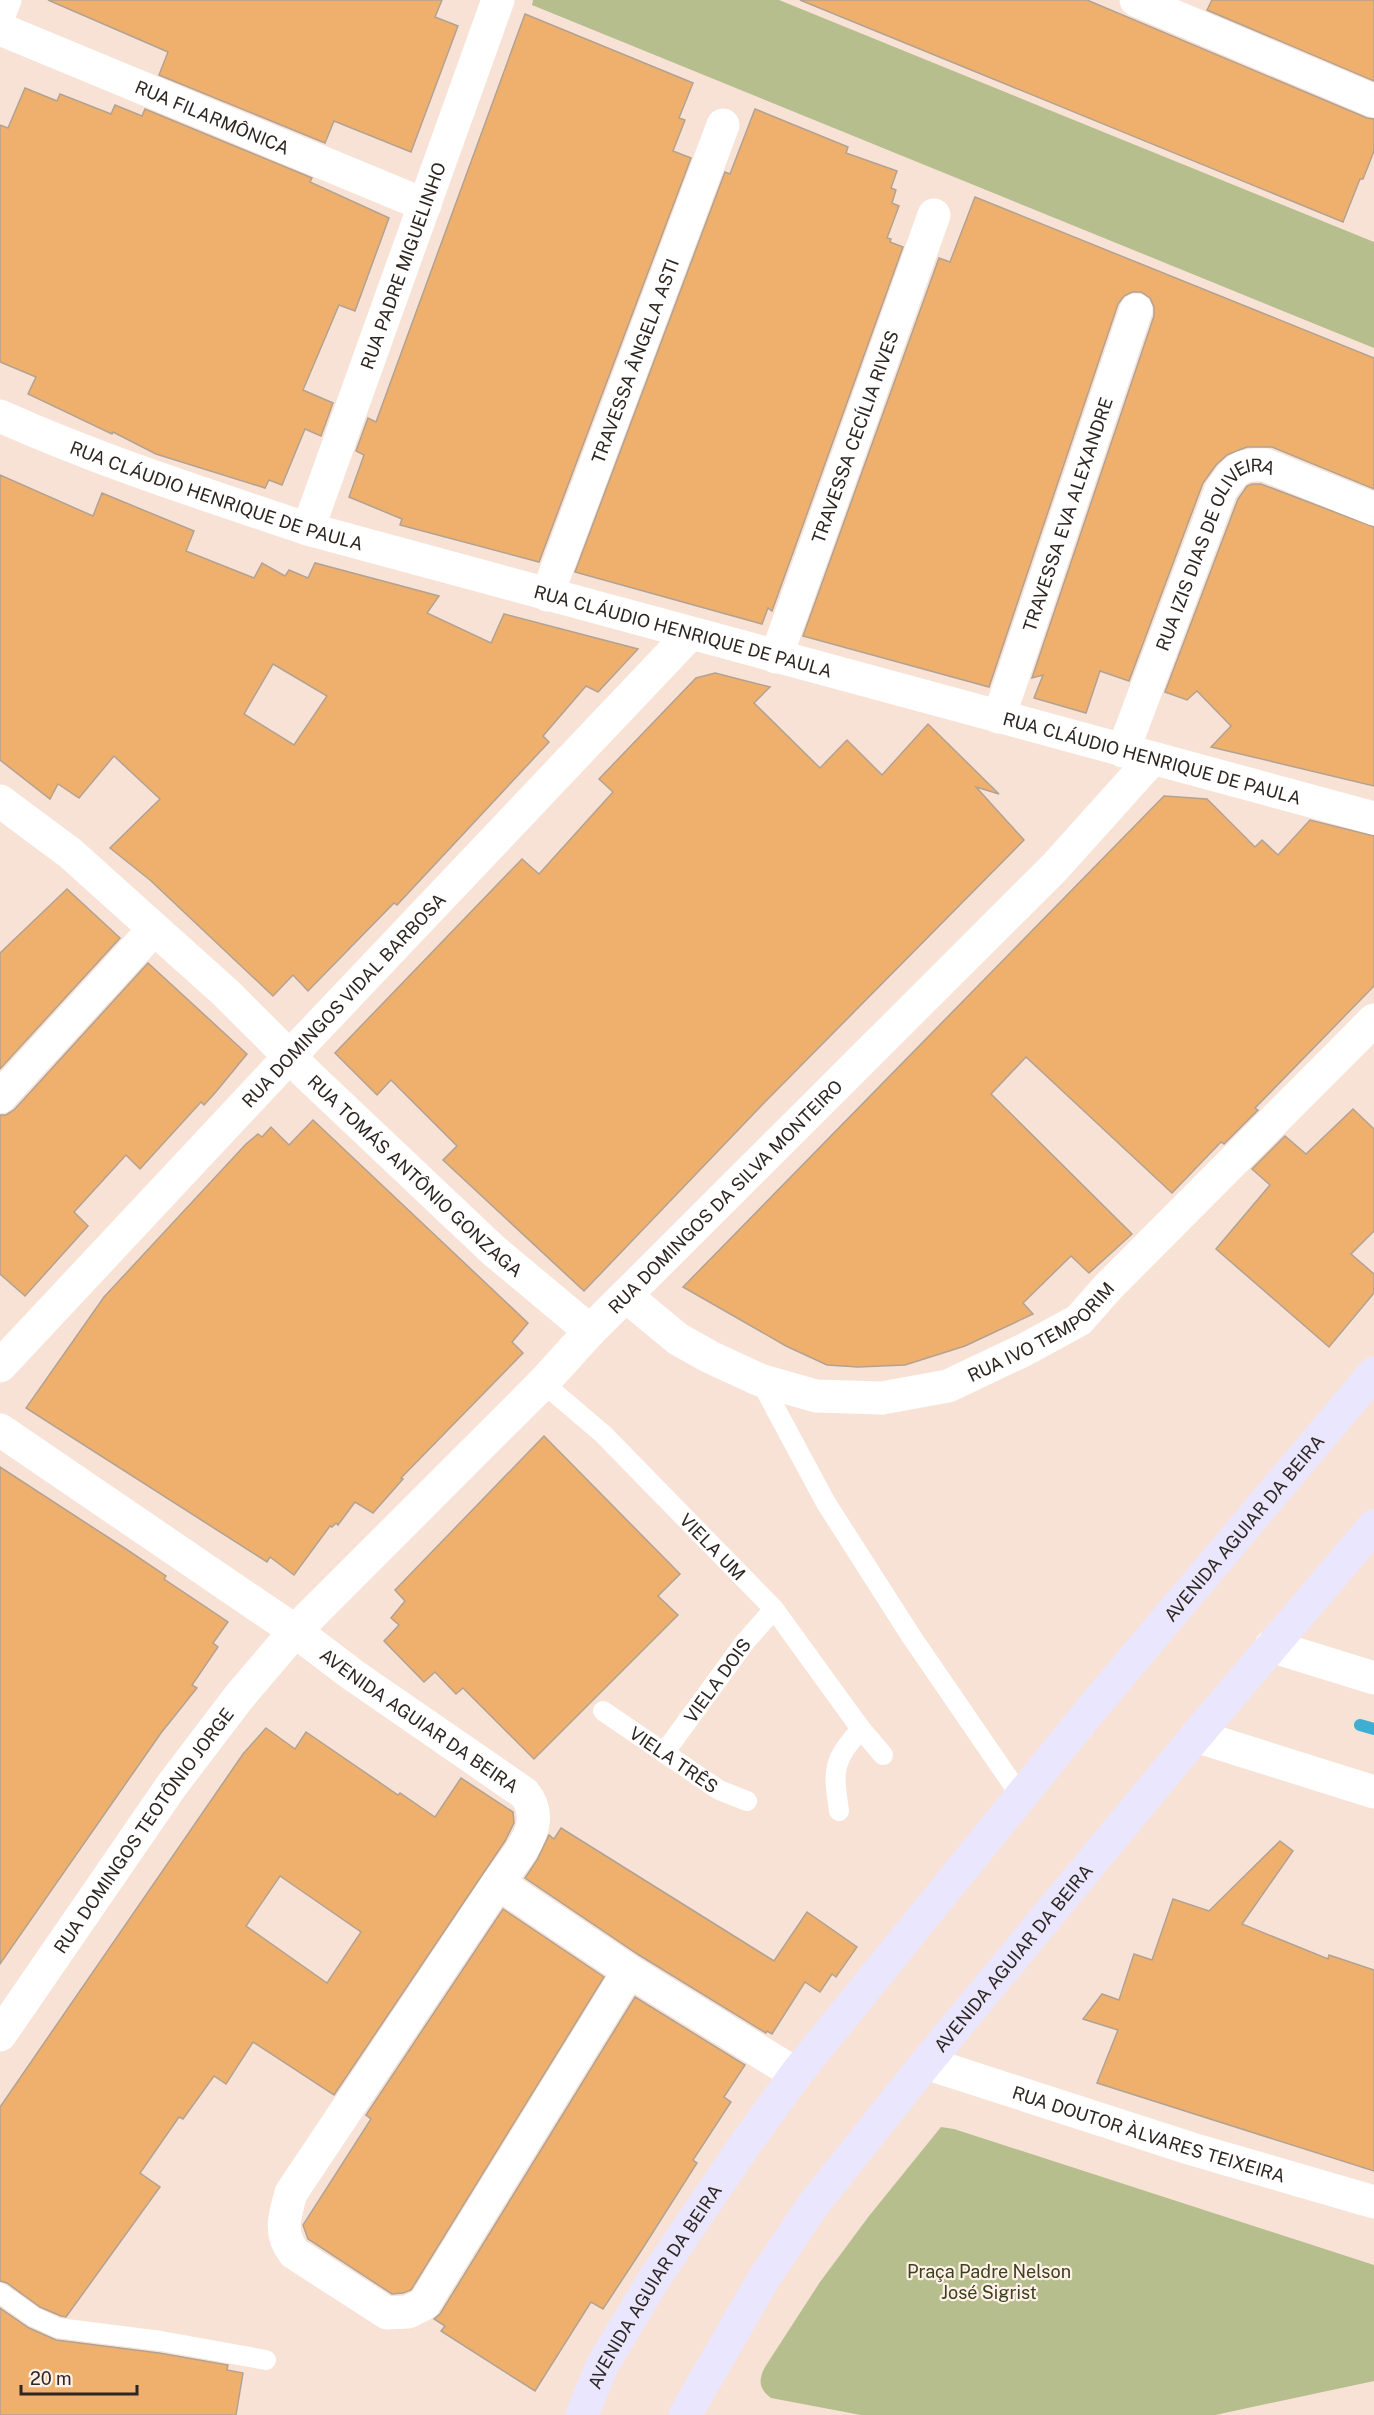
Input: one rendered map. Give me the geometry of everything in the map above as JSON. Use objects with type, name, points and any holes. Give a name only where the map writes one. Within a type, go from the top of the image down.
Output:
[{"type":"main road","name":"AVENIDA AGUIAR DA BEIRA","points":[[582,2415],[602,2366],[654,2279],[796,2074],[1020,1796],[1374,1373]]},
{"type":"main road","name":"AVENIDA AGUIAR DA BEIRA","points":[[685,2415],[763,2280],[813,2205],[926,2063],[1196,1736],[1374,1526]]},
{"type":"street","points":[[0,12],[5,0]]},
{"type":"street","name":"RUA PADRE MIGUELINHO","points":[[308,529],[498,0]]},
{"type":"street","points":[[1136,0],[1374,101]]},
{"type":"street","name":"RUA FILARMÔNICA","points":[[0,29],[425,205]]},
{"type":"street","name":"TRAVESSA ÂNGELA ASTI","points":[[547,595],[723,125]]},
{"type":"street","name":"TRAVESSA CECÍLIA RIVES","points":[[776,657],[934,215]]},
{"type":"street","name":"TRAVESSA EVA ALEXANDRE","points":[[999,717],[1136,310]]},
{"type":"street","name":"RUA CLÁUDIO HENRIQUE DE PAULA","points":[[0,416],[62,443],[161,480],[308,529],[1374,818]]},
{"type":"street","name":"RUA IZIS DIAS DE OLIVEIRA","points":[[1138,755],[1221,490],[1235,471],[1249,464],[1265,465],[1374,509]]},
{"type":"street","name":"RUA DOMINGOS VIDAL BARBOSA","points":[[0,1366],[690,634]]},
{"type":"street","name":"RUA DOMINGOS DA SILVA MONTEIRO","points":[[294,1631],[543,1383],[590,1331],[1055,867],[1138,755]]},
{"type":"street","name":"RUA TOMÁS ANTÔNIO GONZAGA","points":[[0,801],[70,853],[228,994],[493,1250],[590,1331]]},
{"type":"street","points":[[0,1097],[154,928]]},
{"type":"street","name":"RUA IVO TEMPORIM","points":[[626,1296],[678,1339],[710,1358],[760,1380],[816,1396],[882,1398],[948,1386],[1024,1350],[1079,1320],[1108,1287],[1374,1020]]},
{"type":"street","name":"AVENIDA AGUIAR DA BEIRA","points":[[0,1430],[294,1631],[353,1675],[524,1793],[532,1803],[535,1818],[532,1832],[291,2193],[285,2217],[285,2241],[294,2253],[387,2313],[408,2312],[424,2304],[629,1971]]},
{"type":"street","name":"RUA DOMINGOS TEOTÔNIO JORGE","points":[[0,2035],[172,1785],[239,1697],[294,1631]]},
{"type":"street","points":[[1271,1646],[1374,1678]]},
{"type":"street","points":[[1196,1736],[1374,1792]]},
{"type":"street","points":[[498,1883],[629,1971],[796,2074]]},
{"type":"street","name":"RUA DOUTOR ÀLVARES TEIXEIRA","points":[[926,2063],[1192,2149],[1374,2202]]},
{"type":"lane","points":[[760,1380],[826,1503],[910,1636],[1020,1796]]},
{"type":"lane","name":"VIELA UM","points":[[543,1383],[603,1434],[774,1609],[861,1729],[883,1755]]},
{"type":"lane","name":"VIELA DOIS","points":[[664,1753],[745,1642],[774,1609]]},
{"type":"lane","name":"VIELA TRÊS","points":[[603,1712],[719,1790],[747,1801]]},
{"type":"lane","points":[[839,1811],[834,1778],[837,1763],[843,1749],[861,1729]]},
{"type":"lane","points":[[0,2293],[34,2318],[58,2328],[161,2341],[266,2360]]},
{"type":"green space","points":[[533,0],[779,0],[1374,242],[1374,348],[532,5]]},
{"type":"green space","name":"Praça Padre Nelson José Sigrist","points":[[941,2127],[954,2129],[1374,2265],[1374,2381],[1215,2415],[861,2415],[771,2398],[761,2384],[761,2376],[765,2367],[820,2282],[869,2216]]},
{"type":"building","points":[[48,0],[442,0],[435,17],[458,26],[411,152],[334,121],[325,143],[159,75],[168,52]]},
{"type":"building","points":[[800,0],[1087,0],[1374,119],[1374,151],[1343,222]]},
{"type":"building","points":[[1212,0],[1374,0],[1374,81],[1207,10]]},
{"type":"building","points":[[525,14],[693,83],[679,118],[685,120],[673,151],[691,158],[539,562],[400,525],[402,519],[349,497],[364,455],[356,451],[368,418],[376,422]]},
{"type":"building","points":[[25,88],[57,101],[60,94],[111,114],[115,105],[142,116],[145,109],[312,178],[310,182],[389,218],[355,311],[339,305],[303,390],[333,403],[321,436],[305,429],[282,485],[269,480],[265,488],[156,454],[28,394],[36,377],[0,362],[0,125],[8,128]]},
{"type":"building","points":[[755,109],[848,147],[846,153],[897,171],[891,188],[896,190],[892,203],[899,206],[887,238],[891,239],[890,242],[903,247],[772,611],[768,608],[762,624],[575,572],[725,172],[730,174]]},
{"type":"building","points":[[975,197],[1374,358],[1374,489],[1272,447],[1247,447],[1227,455],[1216,465],[1203,483],[1129,681],[1100,671],[1086,713],[1034,698],[1043,675],[1032,678],[1154,316],[1154,307],[1150,298],[1141,292],[1132,292],[1124,296],[1118,304],[989,687],[803,636],[939,258],[950,262]]},
{"type":"building","points":[[0,475],[93,516],[102,493],[194,531],[186,551],[254,578],[262,563],[285,576],[289,570],[308,578],[315,563],[439,596],[427,613],[491,643],[504,614],[638,649],[598,692],[586,686],[543,736],[549,742],[397,905],[394,903],[308,991],[293,975],[273,996],[150,880],[110,848],[160,799],[114,756],[79,798],[58,784],[50,799],[0,760]],"holes":[[[273,664],[327,696],[294,745],[244,714]]]},
{"type":"building","points":[[1261,484],[1374,527],[1374,786],[1211,747],[1231,726],[1197,691],[1187,700],[1165,692],[1238,499],[1247,486]]},
{"type":"building","points":[[715,673],[770,687],[754,703],[820,768],[847,740],[882,775],[928,724],[999,794],[976,787],[1024,840],[763,1104],[584,1291],[443,1160],[457,1146],[391,1080],[377,1095],[335,1053],[522,859],[539,874],[613,792],[599,779],[696,678]]},
{"type":"building","points":[[1164,796],[1207,799],[1255,847],[1262,840],[1278,855],[1310,820],[1374,836],[1374,986],[1255,1108],[1258,1110],[1224,1144],[1221,1142],[1172,1193],[1026,1057],[991,1094],[1132,1234],[1089,1273],[1071,1256],[1023,1303],[1033,1314],[965,1346],[905,1365],[858,1367],[827,1365],[786,1346],[683,1287]]},
{"type":"building","points":[[67,889],[120,938],[0,1069],[0,953]]},
{"type":"building","points":[[148,963],[247,1054],[204,1105],[201,1102],[140,1169],[126,1155],[74,1212],[88,1226],[25,1296],[0,1274],[0,1115],[6,1115],[14,1110]]},
{"type":"building","points":[[1353,1109],[1374,1129],[1374,1231],[1351,1254],[1374,1274],[1374,1293],[1329,1347],[1216,1249],[1270,1185],[1252,1169],[1285,1136],[1306,1154]]},
{"type":"building","points":[[313,1120],[528,1323],[512,1342],[523,1353],[401,1478],[403,1479],[373,1513],[355,1502],[338,1525],[336,1523],[330,1526],[294,1575],[270,1557],[267,1562],[26,1408],[104,1297],[246,1144],[258,1134],[262,1137],[271,1127],[289,1145]]},
{"type":"building","points":[[544,1436],[680,1574],[658,1596],[678,1615],[534,1759],[463,1688],[456,1694],[435,1672],[424,1682],[384,1641],[399,1625],[391,1618],[405,1601],[395,1590]]},
{"type":"building","points":[[0,1467],[166,1576],[164,1579],[228,1622],[213,1643],[218,1647],[192,1685],[197,1688],[161,1733],[0,1964]]},
{"type":"building","points":[[266,1728],[295,1749],[306,1732],[398,1795],[400,1793],[435,1817],[461,1778],[513,1812],[514,1823],[505,1841],[334,2095],[253,2042],[226,2084],[214,2076],[183,2119],[179,2117],[140,2173],[160,2187],[66,2317],[61,2316],[40,2307],[7,2283],[0,2281],[0,2107],[243,1754]],"holes":[[[280,1876],[361,1932],[327,1983],[246,1926]]]},
{"type":"building","points":[[561,1828],[774,1961],[807,1912],[857,1947],[836,1977],[832,1974],[820,1992],[805,1982],[772,2034],[767,2031],[766,2033],[639,1955],[525,1878],[549,1835],[554,1839]]},
{"type":"building","points":[[1280,1841],[1293,1851],[1242,1924],[1328,1959],[1329,1955],[1374,1970],[1374,2171],[1097,2083],[1118,2030],[1083,2019],[1102,1994],[1119,2000],[1134,1954],[1152,1960],[1173,1899],[1209,1911]]},
{"type":"building","points":[[503,1909],[604,1977],[411,2290],[392,2294],[308,2239],[303,2225],[371,2119],[366,2115]]},
{"type":"building","points":[[635,1997],[745,2065],[724,2097],[731,2102],[693,2160],[697,2163],[641,2251],[603,2309],[591,2302],[535,2391],[441,2331],[445,2326],[434,2319],[440,2314]]},
{"type":"building","points":[[0,2308],[29,2328],[56,2340],[159,2353],[228,2365],[227,2370],[243,2373],[236,2415],[0,2415]]},
{"type":"waterway","points":[[1360,1725],[1374,1729]]}]
